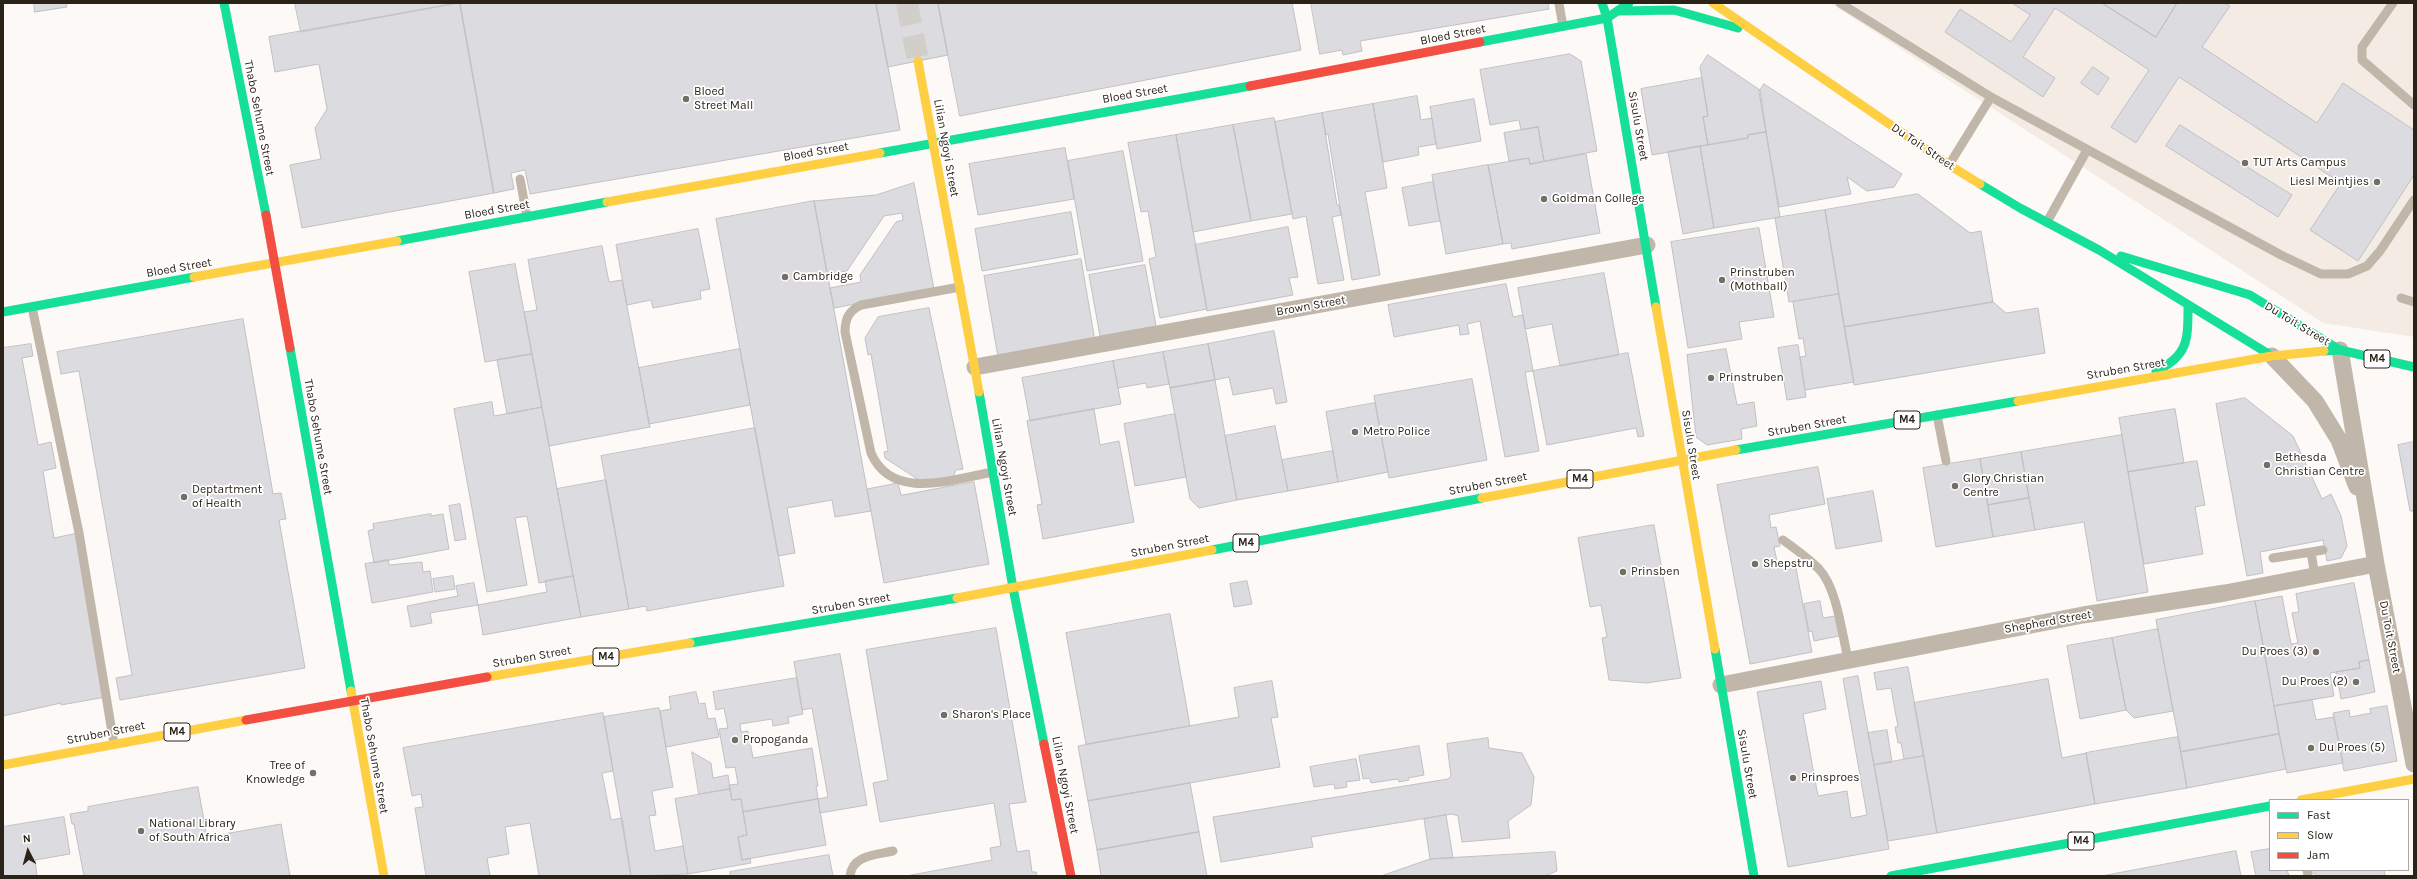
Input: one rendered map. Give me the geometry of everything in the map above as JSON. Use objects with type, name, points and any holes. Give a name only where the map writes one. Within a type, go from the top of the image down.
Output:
[{"type":"main road","name":"Thabo Sehume Street","points":[[224,3],[275,263],[351,700],[384,876]]},
{"type":"main road","name":"Sisulu Street","points":[[1602,3],[1607,18],[1647,245],[1681,460],[1754,876]]},
{"type":"main road","name":"Bloed Street","points":[[3,312],[933,144],[1607,18],[1629,3]]},
{"type":"main road","name":"Du Toit Street","points":[[1713,3],[1949,165],[2047,222],[2099,250],[2188,307],[2272,356]]},
{"type":"main road","name":"Du Toit Street","points":[[1620,10],[1674,10],[1755,33]]},
{"type":"main road","name":"Lilian Ngoyi Street","points":[[918,61],[975,367],[1013,588],[1071,876]]},
{"type":"main road","name":"Du Toit Street","points":[[2099,250],[2160,266],[2250,295],[2340,350]]},
{"type":"main road","points":[[2132,380],[2169,366],[2182,355],[2187,344],[2188,307]]},
{"type":"main road","name":"Struben Street","points":[[3,765],[351,700],[1013,588],[1681,460],[2272,356],[2340,350]]},
{"type":"main road","name":"M4","points":[[2340,350],[2414,367]]},
{"type":"main road","points":[[2306,799],[2414,779]]},
{"type":"main road","name":"M4","points":[[1891,876],[2269,806]]},
{"type":"street","name":"Brown Street","points":[[975,367],[1647,245]]},
{"type":"street","name":"Du Toit Street","points":[[2340,350],[2363,475],[2366,510],[2414,764]]},
{"type":"street","name":"Du Toit Street","points":[[2272,356],[2303,386],[2339,440],[2366,510]]},
{"type":"street","name":"Shepherd Street","points":[[1721,685],[1848,659],[2083,615],[2315,576],[2376,564]]},
{"type":"lane","points":[[1840,3],[1991,97],[2274,251],[2321,274],[2348,274],[2367,266],[2380,250],[2414,200]]},
{"type":"lane","points":[[2393,3],[2362,47],[2362,60],[2414,105]]},
{"type":"lane","points":[[1559,4],[1564,26]]},
{"type":"lane","points":[[1949,165],[1991,97]]},
{"type":"lane","points":[[2047,222],[2087,150]]},
{"type":"lane","points":[[520,179],[527,217]]},
{"type":"lane","points":[[960,288],[862,305],[852,309],[847,316],[846,332],[871,453],[880,468],[901,482],[917,485],[993,472]]},
{"type":"lane","points":[[2401,298],[2414,302]]},
{"type":"lane","points":[[32,307],[80,533],[114,744]]},
{"type":"lane","points":[[1937,415],[1946,461]]},
{"type":"lane","points":[[1783,540],[1819,569],[1826,579],[1836,605],[1848,659]]},
{"type":"lane","points":[[2273,558],[2323,550]]},
{"type":"lane","points":[[2311,552],[2315,576]]},
{"type":"lane","points":[[850,876],[852,867],[862,858],[893,851]]},
{"type":"shaded area","name":"TUT Arts Campus","points":[[1830,3],[2414,3],[2414,337],[2323,323]]},
{"type":"building","points":[[34,3],[66,3],[67,7],[35,12]]},
{"type":"building","points":[[295,3],[458,3],[301,32]]},
{"type":"building","name":"Bloed Street Mall","points":[[460,3],[876,3],[900,130],[530,194],[525,170],[511,173],[514,189],[494,193]]},
{"type":"building","points":[[460,3],[494,193],[302,228],[290,165],[321,159],[315,128],[327,109],[319,64],[275,72],[269,37]]},
{"type":"building","points":[[876,3],[938,3],[948,55],[888,67]]},
{"type":"building","points":[[938,3],[1292,3],[1301,50],[960,116]]},
{"type":"building","points":[[1311,3],[1548,3],[1549,9],[1360,41],[1362,51],[1343,55],[1342,50],[1320,54]]},
{"type":"building","points":[[2012,3],[2102,3],[2156,37],[2177,3],[2225,3],[2230,6],[2202,47],[2317,123],[2343,83],[2414,130],[2414,175],[2358,261],[2310,230],[2341,183],[2179,77],[2136,143],[2111,127],[2149,70],[2055,8],[2023,57],[2055,78],[2043,97],[1945,32],[1960,9],[2011,42],[2030,15]]},
{"type":"building","points":[[2102,3],[2177,3],[2156,37]]},
{"type":"building","points":[[1570,54],[1581,61],[1597,151],[1544,161],[1538,127],[1521,130],[1519,120],[1490,125],[1480,70]]},
{"type":"building","points":[[1708,55],[1760,90],[1766,132],[1748,135],[1748,138],[1708,145],[1703,117],[1708,116],[1700,67]]},
{"type":"building","points":[[2093,67],[2109,78],[2098,95],[2081,83]]},
{"type":"building","points":[[1702,78],[1708,116],[1703,117],[1708,145],[1652,155],[1641,89]]},
{"type":"building","points":[[1764,84],[1902,174],[1894,187],[1867,191],[1847,177],[1851,194],[1779,207],[1759,92]]},
{"type":"building","points":[[1417,96],[1421,120],[1432,118],[1436,144],[1418,147],[1419,155],[1383,162],[1373,104]]},
{"type":"building","points":[[1474,99],[1481,141],[1437,149],[1430,107]]},
{"type":"building","points":[[1373,104],[1387,188],[1365,192],[1380,275],[1352,280],[1328,134],[1326,135],[1322,113]]},
{"type":"building","points":[[1322,113],[1337,205],[1339,205],[1341,215],[1332,217],[1344,280],[1318,284],[1306,216],[1293,219],[1275,122]]},
{"type":"building","points":[[1274,118],[1292,214],[1251,221],[1233,125]]},
{"type":"building","points":[[1233,125],[1251,221],[1193,232],[1176,135]]},
{"type":"building","points":[[2180,125],[2292,195],[2278,217],[2166,146]]},
{"type":"building","points":[[1538,127],[1544,161],[1530,164],[1529,158],[1509,161],[1504,133]]},
{"type":"building","points":[[1766,132],[1780,217],[1714,228],[1700,146],[1748,138],[1748,135]]},
{"type":"building","points":[[1176,135],[1207,309],[1160,318],[1149,259],[1156,257],[1148,211],[1141,212],[1128,143]]},
{"type":"building","points":[[1700,146],[1714,228],[1683,234],[1668,152]]},
{"type":"building","points":[[1065,148],[1074,199],[978,215],[969,164]]},
{"type":"building","points":[[1123,151],[1143,261],[1087,271],[1068,161]]},
{"type":"building","name":"Goldman College","points":[[1586,154],[1600,233],[1512,249],[1511,243],[1503,244],[1488,165],[1529,158],[1530,164]]},
{"type":"building","points":[[1488,165],[1503,244],[1446,254],[1432,175]]},
{"type":"building","points":[[1433,182],[1440,221],[1409,226],[1402,188]]},
{"type":"building","points":[[914,183],[934,289],[834,308],[830,288],[861,282],[860,275],[896,222],[903,220],[902,213],[884,216],[847,271],[827,274],[814,201],[876,195]]},
{"type":"building","points":[[1918,194],[1970,233],[1981,231],[1993,302],[1844,327],[1825,210]]},
{"type":"building","points":[[814,201],[871,511],[835,517],[832,500],[787,508],[795,553],[778,556],[716,219]]},
{"type":"building","points":[[1825,210],[1839,294],[1789,302],[1775,218]]},
{"type":"building","points":[[1071,212],[1078,254],[982,271],[975,229]]},
{"type":"building","points":[[1288,227],[1298,277],[1289,278],[1293,295],[1207,311],[1195,245]]},
{"type":"building","name":"Prinstruben (Mothball)","points":[[1759,228],[1774,317],[1739,322],[1742,339],[1688,348],[1671,242]]},
{"type":"building","points":[[698,229],[710,289],[700,291],[701,299],[653,308],[651,300],[627,305],[616,245]]},
{"type":"building","points":[[602,246],[609,282],[622,280],[650,427],[549,446],[524,312],[537,310],[528,260]]},
{"type":"building","points":[[1081,259],[1095,341],[998,357],[984,276]]},
{"type":"building","points":[[515,264],[532,354],[485,362],[469,272]]},
{"type":"building","points":[[1145,265],[1156,326],[1100,336],[1089,275]]},
{"type":"building","points":[[1604,273],[1619,355],[1560,366],[1552,324],[1525,329],[1518,288]]},
{"type":"building","points":[[1506,284],[1513,317],[1523,315],[1533,371],[1525,372],[1539,451],[1505,457],[1480,321],[1467,324],[1469,334],[1460,335],[1459,325],[1394,337],[1388,305]]},
{"type":"building","points":[[1839,294],[1854,382],[1805,390],[1800,357],[1806,356],[1803,338],[1799,339],[1793,302]]},
{"type":"building","points":[[1993,302],[2006,313],[2038,308],[2045,353],[1854,385],[1844,327]]},
{"type":"building","points":[[929,308],[963,469],[956,470],[953,477],[922,482],[885,458],[884,452],[888,451],[871,354],[868,355],[865,338],[878,317]]},
{"type":"building","points":[[243,319],[273,494],[281,493],[286,519],[279,520],[305,668],[120,700],[116,678],[132,675],[79,371],[61,374],[57,352]]},
{"type":"building","points":[[1274,331],[1287,402],[1276,404],[1273,388],[1233,395],[1229,377],[1215,380],[1208,344]]},
{"type":"building","points":[[31,344],[33,356],[22,358],[38,445],[51,442],[56,468],[43,471],[54,538],[78,533],[106,697],[61,705],[61,703],[3,716],[3,348]]},
{"type":"building","points":[[1208,344],[1215,380],[1170,388],[1163,352]]},
{"type":"building","points":[[1798,345],[1806,397],[1787,400],[1778,348]]},
{"type":"building","points":[[740,349],[750,405],[649,424],[639,368]]},
{"type":"building","name":"Prinstruben","points":[[1726,349],[1737,405],[1754,402],[1757,426],[1741,429],[1742,439],[1707,445],[1696,437],[1687,355]]},
{"type":"building","points":[[1163,352],[1169,384],[1147,388],[1146,383],[1118,388],[1113,361]]},
{"type":"building","points":[[1628,353],[1644,436],[1638,437],[1636,428],[1547,445],[1533,371]]},
{"type":"building","points":[[532,354],[542,407],[507,414],[497,360]]},
{"type":"building","points":[[1113,361],[1121,404],[1030,421],[1022,378]]},
{"type":"building","points":[[1472,379],[1487,460],[1389,478],[1374,396]]},
{"type":"building","points":[[1215,380],[1237,500],[1199,508],[1190,499],[1170,388]]},
{"type":"building","name":"Bethesda Christian Centre","points":[[2245,398],[2293,436],[2322,499],[2331,494],[2341,516],[2347,546],[2341,558],[2327,561],[2323,540],[2260,552],[2263,573],[2247,576],[2216,404]]},
{"type":"building","points":[[492,402],[494,416],[542,407],[573,576],[539,583],[527,516],[515,518],[527,585],[487,592],[454,409]]},
{"type":"building","name":"Metro Police","points":[[1375,403],[1388,472],[1338,482],[1326,412]]},
{"type":"building","points":[[1094,409],[1100,445],[1119,441],[1134,522],[1043,539],[1037,505],[1042,504],[1027,421]]},
{"type":"building","points":[[2175,409],[2184,463],[2128,472],[2119,418]]},
{"type":"building","points":[[1175,414],[1186,477],[1135,486],[1124,424]]},
{"type":"building","points":[[1275,426],[1288,491],[1237,500],[1225,436]]},
{"type":"building","points":[[755,428],[784,586],[647,611],[646,606],[629,609],[601,456]]},
{"type":"building","points":[[2122,435],[2148,592],[2097,601],[2084,522],[2035,530],[2021,452]]},
{"type":"building","points":[[2414,442],[2414,511],[2410,511],[2398,445]]},
{"type":"building","points":[[1333,451],[1338,482],[1288,491],[1282,460]]},
{"type":"building","points":[[2021,452],[2029,498],[1988,505],[1980,459]]},
{"type":"building","name":"Glory Christian Centre","points":[[1980,459],[1993,537],[1936,547],[1923,468]]},
{"type":"building","points":[[2197,461],[2205,505],[2195,507],[2203,554],[2144,564],[2128,472]]},
{"type":"building","name":"Shepstru","points":[[1818,467],[1825,504],[1769,515],[1771,528],[1776,527],[1780,546],[1774,547],[1778,566],[1795,563],[1812,652],[1750,664],[1717,485]]},
{"type":"building","points":[[606,480],[629,609],[581,617],[557,489]]},
{"type":"building","points":[[974,482],[989,564],[884,583],[867,489],[898,483],[901,495]]},
{"type":"building","points":[[1873,491],[1882,541],[1836,549],[1827,499]]},
{"type":"building","points":[[2029,498],[2035,530],[1993,537],[1988,505]]},
{"type":"building","points":[[460,504],[466,539],[455,541],[449,506]]},
{"type":"building","points":[[431,514],[431,516],[443,514],[449,549],[374,563],[368,531],[374,529],[373,524]]},
{"type":"building","name":"Prinsben","points":[[1654,525],[1681,678],[1646,683],[1609,680],[1602,638],[1607,637],[1601,605],[1590,607],[1578,538]]},
{"type":"building","points":[[388,560],[389,565],[422,562],[423,572],[430,571],[433,592],[372,603],[365,564]]},
{"type":"building","points":[[453,576],[455,589],[435,592],[433,579]]},
{"type":"building","points":[[573,576],[581,617],[483,635],[478,605],[547,592],[545,581]]},
{"type":"building","points":[[1247,581],[1252,604],[1234,607],[1230,584]]},
{"type":"building","points":[[474,583],[478,605],[430,613],[432,623],[411,627],[407,606],[458,596],[456,586]]},
{"type":"building","name":"Du Proes (3)","points":[[2354,583],[2369,660],[2359,662],[2360,668],[2330,673],[2334,696],[2274,706],[2255,601],[2282,596],[2291,644],[2298,643],[2292,613],[2299,612],[2296,594]]},
{"type":"building","points":[[1820,601],[1823,618],[1835,616],[1839,636],[1814,641],[1812,631],[1809,632],[1804,604]]},
{"type":"building","points":[[2255,601],[2279,734],[2181,752],[2156,620]]},
{"type":"building","points":[[1170,614],[1190,726],[1086,744],[1066,633]]},
{"type":"building","name":"Sharon's Place","points":[[996,628],[1026,802],[1009,804],[1017,852],[1029,850],[1032,872],[1036,872],[1037,876],[906,876],[992,860],[990,848],[1001,846],[994,803],[880,822],[873,783],[888,780],[866,650]]},
{"type":"building","points":[[2158,629],[2173,711],[2134,718],[2126,710],[2112,638]]},
{"type":"building","points":[[2112,638],[2126,710],[2080,719],[2067,646]]},
{"type":"building","points":[[840,654],[867,805],[820,813],[818,799],[828,797],[812,708],[802,710],[794,662]]},
{"type":"building","name":"Du Proes (2)","points":[[2369,660],[2375,692],[2341,699],[2336,672],[2360,668],[2359,662]]},
{"type":"building","points":[[1908,667],[1924,756],[1904,759],[1901,743],[1898,743],[1895,727],[1898,727],[1891,688],[1877,690],[1874,673]]},
{"type":"building","name":"Prinsproes","points":[[1858,676],[1889,849],[1788,867],[1757,692],[1821,681],[1826,709],[1803,714],[1818,796],[1847,791],[1851,818],[1867,815],[1843,679]]},
{"type":"building","name":"Propoganda","points":[[797,678],[803,714],[788,717],[789,723],[773,726],[772,719],[740,724],[741,732],[748,731],[753,758],[812,748],[818,786],[816,786],[818,799],[743,812],[741,799],[732,800],[729,785],[738,784],[735,767],[726,768],[719,729],[728,728],[724,708],[716,710],[713,692]]},
{"type":"building","points":[[2048,679],[2062,758],[2086,753],[2095,804],[1937,833],[1914,703]]},
{"type":"building","points":[[1272,681],[1278,717],[1271,718],[1280,767],[1088,801],[1078,746],[1239,717],[1234,688]]},
{"type":"building","points":[[696,692],[699,704],[705,703],[708,719],[715,718],[719,737],[666,747],[660,711],[671,709],[669,697]]},
{"type":"building","name":"Du Proes (5)","points":[[2312,700],[2316,720],[2334,717],[2343,763],[2287,773],[2274,706]]},
{"type":"building","points":[[2387,706],[2397,761],[2344,771],[2333,713],[2349,710],[2350,717],[2371,713],[2370,709]]},
{"type":"building","points":[[659,708],[673,787],[652,791],[656,815],[649,816],[655,851],[683,846],[688,874],[631,876],[604,717]]},
{"type":"building","points":[[603,713],[613,771],[602,773],[611,820],[622,818],[631,876],[539,876],[530,823],[505,827],[509,854],[487,858],[490,876],[426,876],[415,808],[423,807],[421,794],[412,796],[403,748]]},
{"type":"building","points":[[1887,730],[1892,762],[1874,765],[1868,733]]},
{"type":"building","points":[[2279,734],[2286,769],[2187,788],[2181,752]]},
{"type":"building","points":[[2178,737],[2187,788],[2095,804],[2086,753]]},
{"type":"building","points":[[1488,738],[1489,748],[1522,753],[1534,777],[1531,805],[1508,821],[1510,838],[1462,842],[1458,816],[1452,814],[1311,837],[1313,847],[1221,862],[1213,817],[1448,779],[1451,776],[1447,744]]},
{"type":"building","points":[[1419,746],[1424,775],[1408,778],[1409,780],[1399,782],[1398,779],[1371,783],[1370,778],[1363,779],[1359,756]]},
{"type":"building","points":[[692,752],[711,763],[713,778],[728,775],[730,789],[699,794]]},
{"type":"building","points":[[1924,756],[1937,833],[1888,841],[1874,765]]},
{"type":"building","points":[[1356,759],[1360,780],[1346,782],[1347,787],[1335,789],[1334,784],[1314,787],[1310,767]]},
{"type":"building","points":[[1190,783],[1199,832],[1097,850],[1088,801]]},
{"type":"building","name":"National Library of South Africa","points":[[198,787],[207,837],[281,824],[290,876],[84,876],[74,824],[72,824],[70,814],[88,811],[88,807]]},
{"type":"building","points":[[730,789],[732,800],[741,799],[747,835],[738,837],[742,860],[750,858],[751,863],[688,874],[675,799]]},
{"type":"building","points":[[818,799],[826,845],[742,860],[738,837],[747,835],[743,812]]},
{"type":"building","points":[[1446,815],[1453,858],[1430,859],[1424,819]]},
{"type":"building","points":[[64,817],[70,854],[35,860],[37,876],[3,876],[3,827]]},
{"type":"building","points":[[1199,832],[1207,876],[1101,876],[1097,850]]},
{"type":"building","points":[[2269,849],[2269,871],[2287,871],[2289,876],[2256,876],[2251,852]]},
{"type":"building","points":[[2236,851],[2241,876],[2102,876]]},
{"type":"building","points":[[1555,852],[1557,871],[1545,876],[1381,876],[1430,859]]},
{"type":"building","points":[[829,855],[833,876],[730,876],[730,872]]},
{"type":"building","points":[[2309,871],[2384,871],[2385,876],[2316,876],[2315,873],[2310,874]]},
{"type":"tunnel","points":[[907,3],[918,61]]},
{"type":"traffic: fast","points":[[224,3],[266,215]]},
{"type":"traffic: fast","points":[[1602,3],[1607,18],[1656,307]]},
{"type":"traffic: fast","points":[[1480,42],[1607,18],[1629,3]]},
{"type":"traffic: fast","points":[[1620,11],[1674,10],[1738,28]]},
{"type":"traffic: fast","points":[[880,153],[1250,86]]},
{"type":"traffic: fast","points":[[1980,184],[2020,208],[2099,250],[2272,356]]},
{"type":"traffic: fast","points":[[397,241],[607,202]]},
{"type":"traffic: fast","points":[[2121,256],[2250,295],[2340,350]]},
{"type":"traffic: fast","points":[[3,312],[194,277]]},
{"type":"traffic: fast","points":[[2156,371],[2174,359],[2184,346],[2188,329],[2188,307]]},
{"type":"traffic: fast","points":[[290,348],[351,691]]},
{"type":"traffic: fast","points":[[2324,351],[2340,350],[2414,367]]},
{"type":"traffic: fast","points":[[979,392],[1013,588],[1044,744]]},
{"type":"traffic: fast","points":[[1736,450],[2018,401]]},
{"type":"traffic: fast","points":[[1212,550],[1482,498]]},
{"type":"traffic: fast","points":[[690,643],[957,598]]},
{"type":"traffic: fast","points":[[1715,649],[1754,876]]},
{"type":"traffic: fast","points":[[1891,876],[2269,806]]},
{"type":"traffic: slow","points":[[1713,3],[1949,165],[1980,184]]},
{"type":"traffic: slow","points":[[918,61],[979,392]]},
{"type":"traffic: slow","points":[[607,202],[880,153]]},
{"type":"traffic: slow","points":[[194,277],[397,241]]},
{"type":"traffic: slow","points":[[1656,307],[1715,649]]},
{"type":"traffic: slow","points":[[2018,401],[2272,356],[2324,351]]},
{"type":"traffic: slow","points":[[1482,498],[1736,450]]},
{"type":"traffic: slow","points":[[957,598],[1212,550]]},
{"type":"traffic: slow","points":[[487,677],[690,643]]},
{"type":"traffic: slow","points":[[351,691],[384,876]]},
{"type":"traffic: slow","points":[[3,765],[246,720]]},
{"type":"traffic: slow","points":[[2306,799],[2414,779]]},
{"type":"traffic: jam","points":[[1250,86],[1480,42]]},
{"type":"traffic: jam","points":[[266,215],[290,348]]},
{"type":"traffic: jam","points":[[246,720],[487,677]]},
{"type":"traffic: jam","points":[[1044,744],[1071,876]]},
{"type":"place","name":"Bloed Street Mall","points":[[686,99]]},
{"type":"place","name":"TUT Arts Campus","points":[[2245,163]]},
{"type":"place","name":"Liesl Meintjies","points":[[2377,182]]},
{"type":"place","name":"Goldman College","points":[[1544,199]]},
{"type":"place","name":"Cambridge","points":[[785,277]]},
{"type":"place","name":"Prinstruben (Mothball)","points":[[1722,280]]},
{"type":"place","name":"Prinstruben","points":[[1711,378]]},
{"type":"place","name":"Metro Police","points":[[1355,432]]},
{"type":"place","name":"Bethesda Christian Centre","points":[[2267,465]]},
{"type":"place","name":"Glory Christian Centre","points":[[1955,486]]},
{"type":"place","name":"Deptartment of Health","points":[[184,497]]},
{"type":"place","name":"Shepstru","points":[[1755,564]]},
{"type":"place","name":"Prinsben","points":[[1623,572]]},
{"type":"place","name":"Du Proes (3)","points":[[2316,652]]},
{"type":"place","name":"Du Proes (2)","points":[[2356,682]]},
{"type":"place","name":"Sharon's Place","points":[[944,715]]},
{"type":"place","name":"Propoganda","points":[[735,740]]},
{"type":"place","name":"Du Proes (5)","points":[[2311,748]]},
{"type":"place","name":"Tree of Knowledge","points":[[313,773]]},
{"type":"place","name":"Prinsproes","points":[[1793,778]]},
{"type":"place","name":"National Library of South Africa","points":[[141,831]]}]
